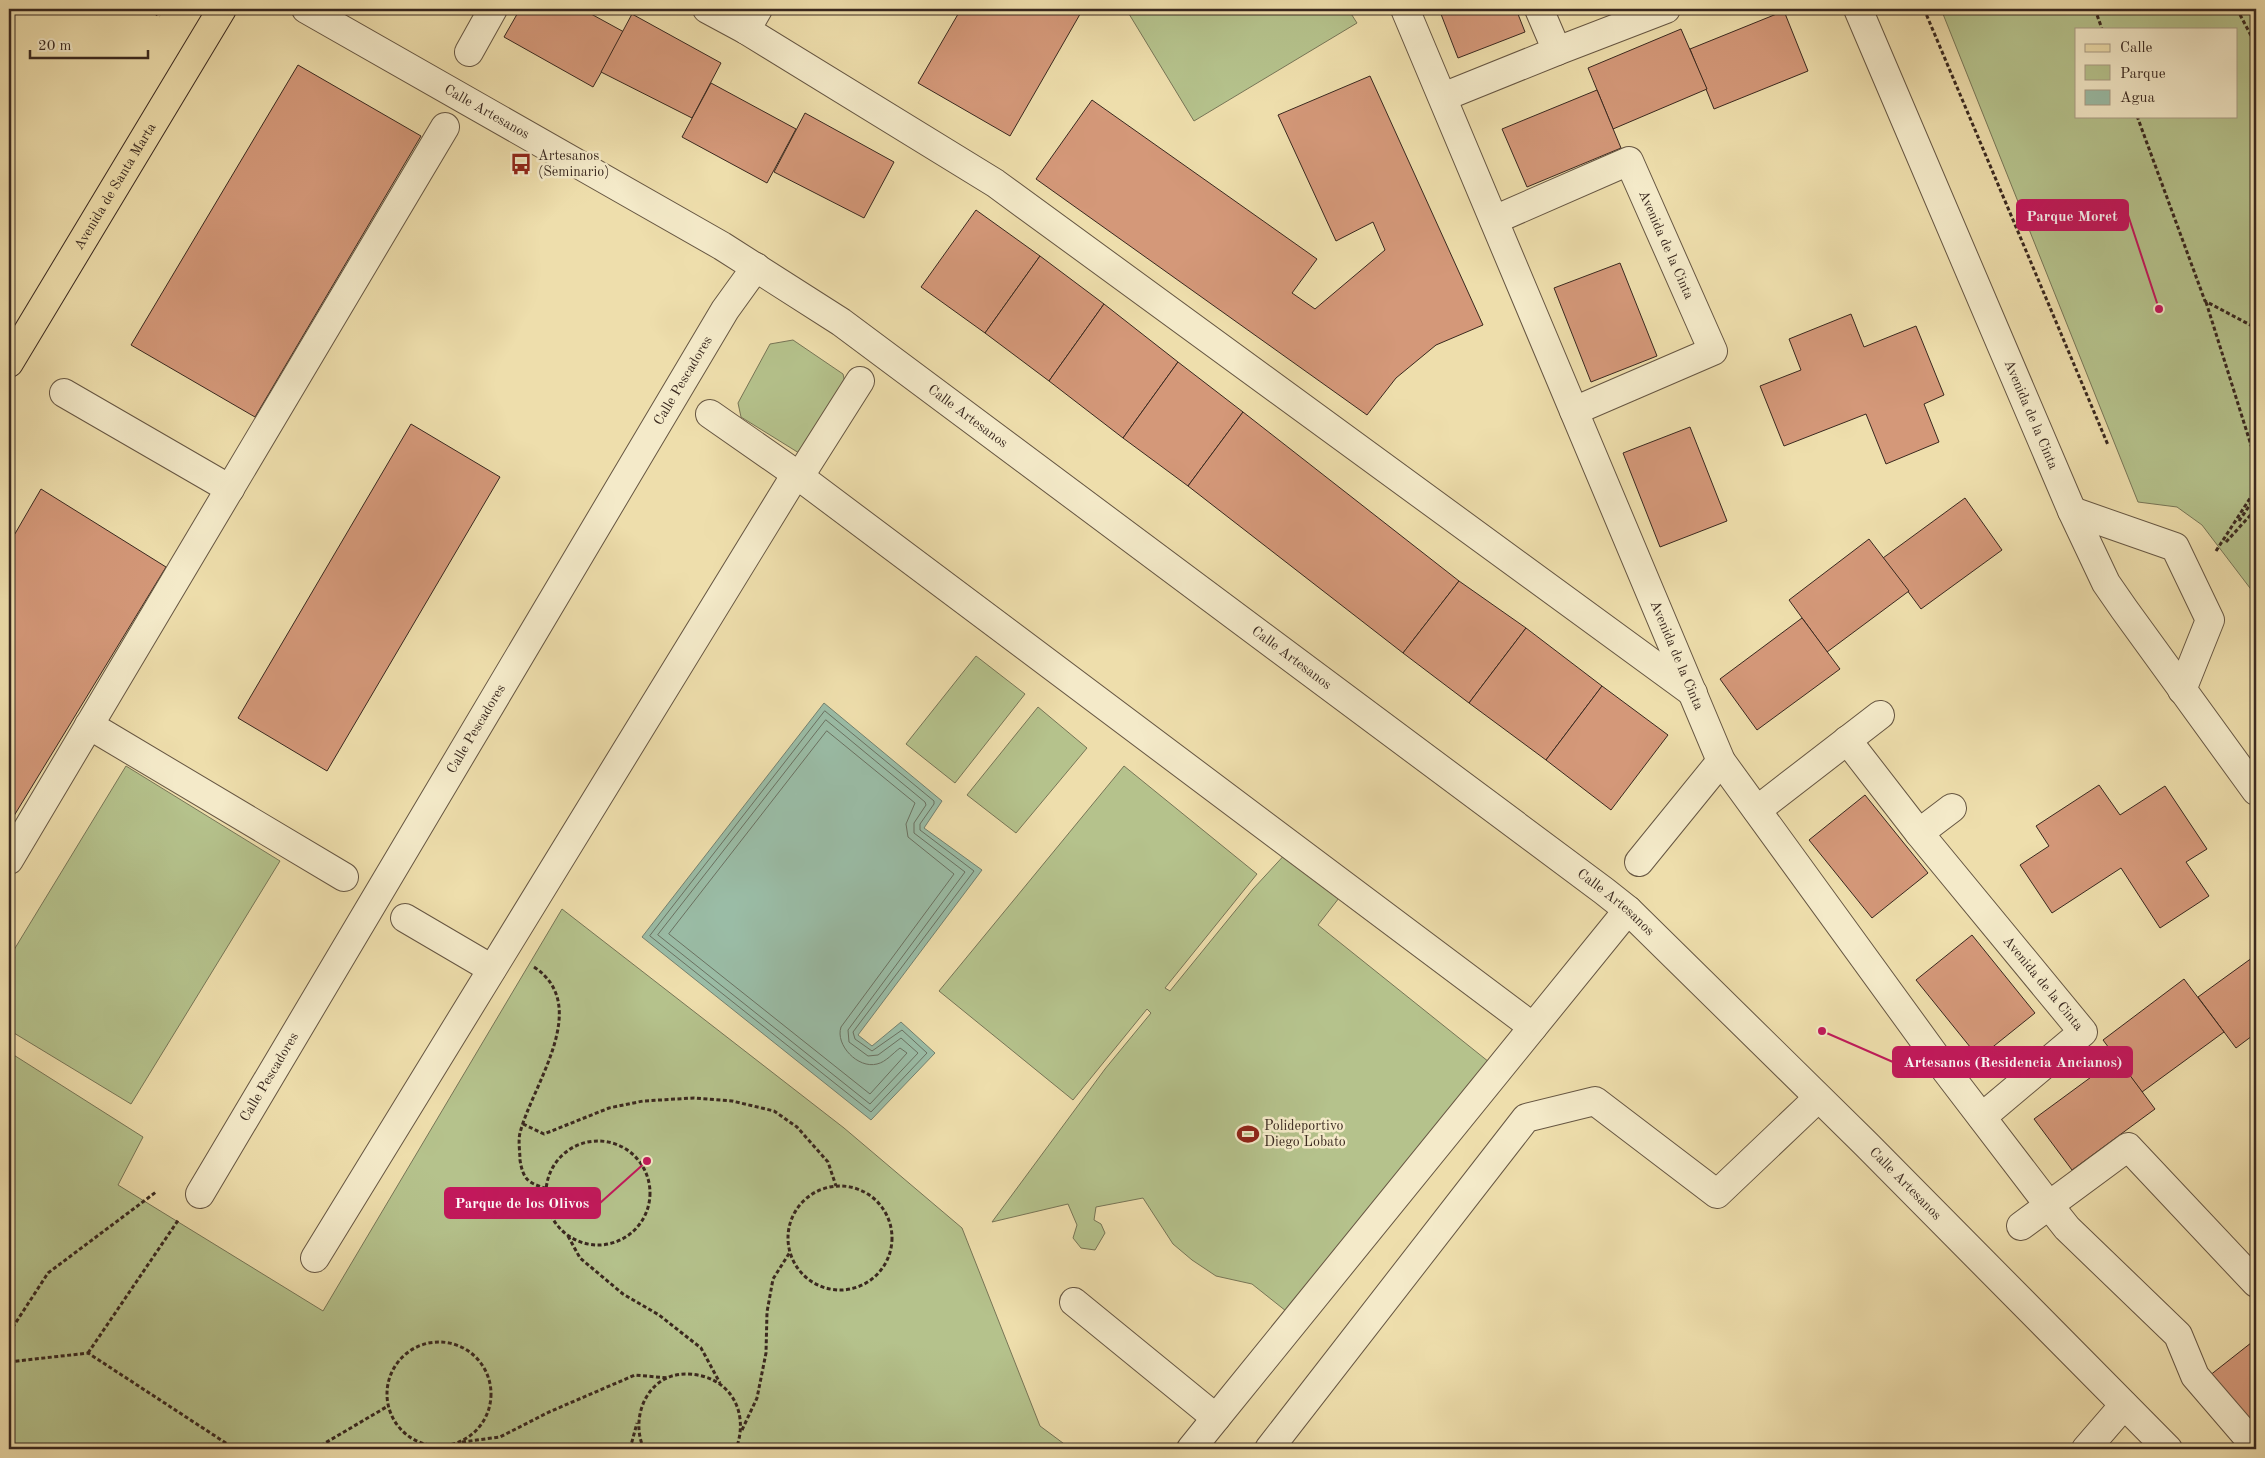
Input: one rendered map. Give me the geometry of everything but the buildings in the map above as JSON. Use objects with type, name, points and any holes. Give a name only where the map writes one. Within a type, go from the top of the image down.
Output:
[{"type":"main road","name":"Avenida de Santa Marta","points":[[9,363],[222,9]]},
{"type":"street","name":"Calle Artesanos","points":[[306,9],[722,246],[849,328],[1628,910],[2168,1449]]},
{"type":"street","points":[[469,52],[493,9]]},
{"type":"street","points":[[707,9],[752,19],[995,183],[1693,693]]},
{"type":"street","name":"Avenida de la Cinta","points":[[1406,9],[1721,761],[1982,1118],[2048,1204],[2067,1228],[2178,1335],[2194,1376],[2256,1447]]},
{"type":"street","points":[[1539,9],[1557,51]]},
{"type":"street","points":[[1443,97],[1666,9]]},
{"type":"street","name":"Avenida de la Cinta","points":[[1858,9],[2072,511],[2106,582],[2182,690],[2256,790]]},
{"type":"street","points":[[9,860],[445,127]]},
{"type":"street","name":"Avenida de la Cinta","points":[[1494,220],[1629,161],[1713,351],[1574,411]]},
{"type":"street","name":"Calle Pescadores","points":[[200,1194],[725,310],[756,267]]},
{"type":"street","points":[[315,1258],[796,474],[803,471],[860,381]]},
{"type":"street","points":[[64,393],[230,489]]},
{"type":"street","points":[[710,414],[796,474],[1532,1027]]},
{"type":"street","points":[[2072,511],[2175,547],[2210,620],[2182,690]]},
{"type":"street","points":[[1757,810],[1880,715]]},
{"type":"street","points":[[89,725],[344,878]]},
{"type":"street","name":"Avenida de la Cinta","points":[[1848,740],[1919,833],[2082,1032],[1982,1118]]},
{"type":"street","points":[[1639,862],[1721,761]]},
{"type":"street","points":[[1919,833],[1952,808]]},
{"type":"street","points":[[1191,1449],[1628,910]]},
{"type":"street","points":[[404,918],[498,958]]},
{"type":"street","points":[[1269,1449],[1526,1118],[1595,1101],[1717,1194],[1818,1098]]},
{"type":"street","points":[[2022,1226],[2048,1204],[2128,1147],[2256,1283]]},
{"type":"street","points":[[1074,1302],[1216,1418]]},
{"type":"street","points":[[2086,1449],[2124,1405]]},
{"type":"path","points":[[153,9],[151,11],[160,16]]},
{"type":"path","points":[[1924,9],[2108,445]]},
{"type":"path","points":[[2095,9],[2102,28]]},
{"type":"path","points":[[2237,9],[2256,45]]},
{"type":"path","points":[[2138,118],[2205,301],[2256,461]]},
{"type":"path","points":[[2205,301],[2256,328]]},
{"type":"path","points":[[2220,548],[2256,489]]},
{"type":"path","points":[[2220,548],[2256,496]]},
{"type":"path","points":[[2214,553],[2256,509]]},
{"type":"path","points":[[498,958],[542,972],[557,992],[560,1025],[549,1062],[519,1135],[522,1173],[531,1184],[545,1188]]},
{"type":"path","points":[[523,1124],[544,1134],[609,1108],[643,1101],[694,1098],[732,1101],[774,1111],[797,1127],[828,1162],[836,1186]]},
{"type":"path","points":[[594,1141],[612,1142],[628,1150],[641,1164],[649,1180],[650,1198],[645,1216],[635,1230],[620,1240],[602,1245],[584,1243],[568,1235],[554,1222],[547,1206],[545,1188],[551,1170],[561,1155],[576,1145],[594,1141]]},
{"type":"path","points":[[836,1186],[855,1188],[871,1196],[884,1209],[891,1226],[892,1244],[888,1261],[877,1276],[862,1286],[844,1291],[827,1289],[810,1281],[797,1268],[790,1252],[788,1233],[793,1216],[804,1201],[819,1191],[836,1186]]},
{"type":"path","points":[[9,1333],[48,1273],[156,1192]]},
{"type":"path","points":[[88,1353],[182,1215]]},
{"type":"path","points":[[568,1235],[580,1258],[623,1294],[659,1315],[702,1348],[720,1383],[733,1396],[741,1413],[742,1431]]},
{"type":"path","points":[[736,1449],[756,1398],[766,1353],[767,1312],[773,1279],[790,1252]]},
{"type":"path","points":[[461,1442],[476,1431],[486,1416],[491,1399],[490,1381],[482,1364],[470,1352],[453,1344],[435,1342],[417,1346],[402,1356],[392,1371],[387,1388],[388,1406],[396,1424],[408,1436],[425,1444],[443,1446],[500,1437],[556,1408],[634,1375],[668,1378],[686,1374],[704,1376],[720,1383]]},
{"type":"path","points":[[9,1362],[88,1353],[235,1449]]},
{"type":"path","points":[[630,1449],[642,1403],[653,1388],[668,1378]]},
{"type":"path","points":[[315,1449],[388,1406]]},
{"type":"path","points":[[637,1420],[639,1439],[644,1449]]},
{"type":"green space","points":[[1126,9],[1348,9],[1357,23],[1194,121]]},
{"type":"green space","points":[[1941,9],[2256,9],[2256,615],[2253,592],[2202,525],[2177,507],[2138,502]]},
{"type":"green space","points":[[793,340],[843,374],[848,396],[799,453],[741,417],[738,403],[770,344]]},
{"type":"green space","points":[[976,656],[1025,694],[955,783],[906,744]]},
{"type":"green space","points":[[1038,707],[1087,748],[1016,833],[967,795]]},
{"type":"green space","points":[[126,766],[280,861],[131,1104],[9,1030],[9,958]]},
{"type":"green space","name":"Polideportivo Diego Lobato","points":[[1124,766],[1257,874],[1165,988],[1170,991],[1253,889],[1289,850],[1346,889],[1318,925],[1494,1066],[1291,1315],[1252,1284],[1216,1276],[1192,1260],[1173,1244],[1143,1198],[1096,1207],[1094,1220],[1101,1224],[1105,1233],[1095,1250],[1081,1248],[1073,1238],[1077,1225],[1068,1204],[992,1222],[1105,1069],[1151,1013],[1147,1009],[1073,1100],[939,991]]},
{"type":"green space","points":[[562,909],[844,1128],[962,1228],[1040,1426],[1071,1449],[9,1449],[9,1052],[143,1137],[118,1185],[323,1311]]},
{"type":"water","points":[[824,703],[942,801],[924,828],[982,870],[858,1035],[872,1046],[901,1022],[935,1053],[871,1120],[642,937]]},
{"type":"place","name":"Artesanos (Seminario)","points":[[521,164]]},
{"type":"place","name":"Parque Moret","points":[[2159,309]]},
{"type":"place","name":"Artesanos (Residencia Ancianos)","points":[[1822,1031]]},
{"type":"place","name":"Polideportivo Diego Lobato","points":[[1248,1134]]},
{"type":"place","name":"Parque de los Olivos","points":[[647,1161]]}]
